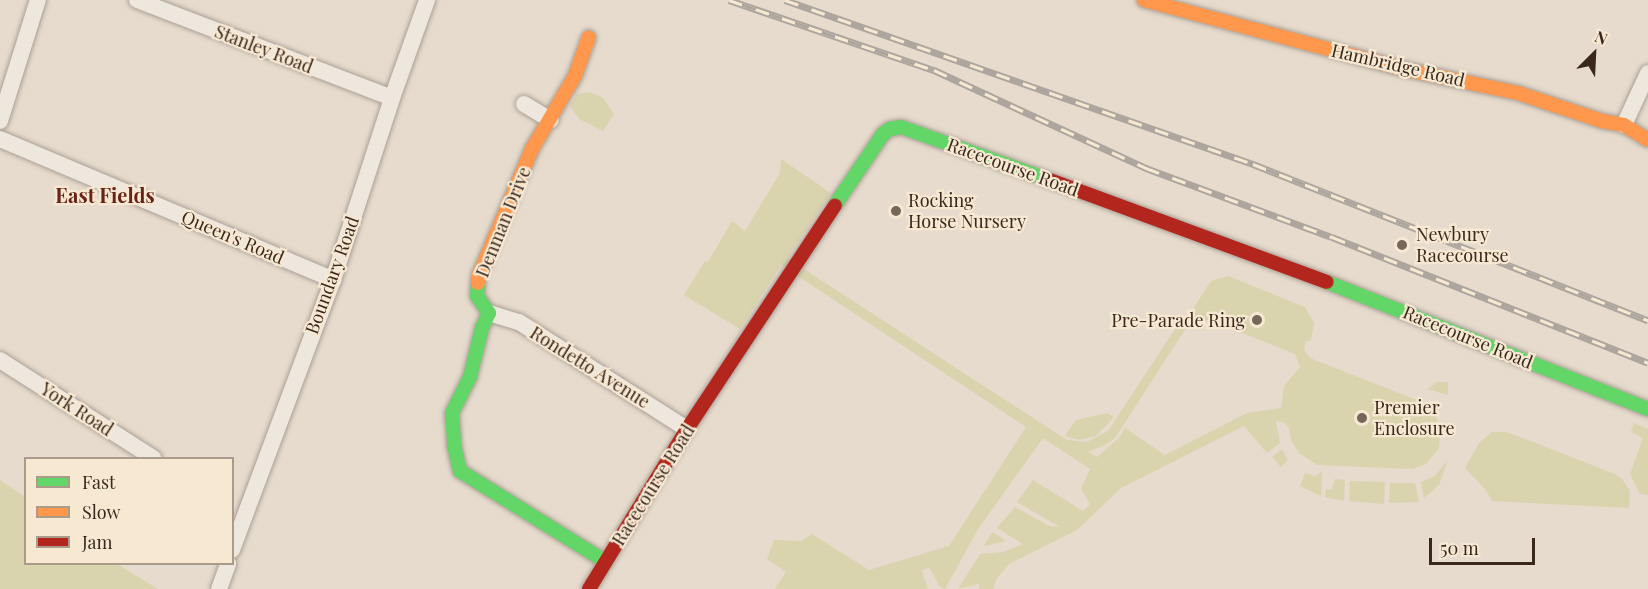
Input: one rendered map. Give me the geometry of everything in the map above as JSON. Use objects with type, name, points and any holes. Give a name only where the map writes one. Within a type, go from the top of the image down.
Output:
[{"type":"street","points":[[0,121],[38,0]]},
{"type":"street","name":"Stanley Road","points":[[137,0],[392,98]]},
{"type":"street","name":"Boundary Road","points":[[234,538],[238,514],[333,280],[392,98],[428,0]]},
{"type":"street","name":"Hambridge Road","points":[[1144,0],[1408,70],[1518,93],[1602,121],[1624,125],[1648,140]]},
{"type":"street","name":"Denman Drive","points":[[489,313],[477,296],[479,275],[532,149],[575,76],[589,37]]},
{"type":"street","points":[[1624,125],[1648,73]]},
{"type":"street","points":[[524,104],[551,120]]},
{"type":"street","name":"Racecourse Road","points":[[589,589],[687,429],[884,134],[890,129],[901,127],[1329,282],[1648,410]]},
{"type":"street","name":"Queen's Road","points":[[0,139],[333,280]]},
{"type":"street","points":[[489,313],[482,328],[470,377],[452,413],[454,445],[460,471],[606,562]]},
{"type":"street","name":"Rondetto Avenue","points":[[489,313],[519,322],[687,429]]},
{"type":"street","name":"York Road","points":[[0,360],[150,457]]},
{"type":"street","points":[[219,589],[228,565]]},
{"type":"shaded area","points":[[590,92],[603,98],[614,114],[603,131],[579,119],[570,106],[577,94]]},
{"type":"shaded area","points":[[781,159],[831,193],[787,258],[1067,440],[1087,442],[1108,431],[1181,320],[1187,317],[1187,314],[1189,315],[1211,281],[1228,276],[1305,307],[1314,323],[1311,341],[1306,341],[1304,350],[1310,358],[1419,401],[1432,409],[1441,427],[1439,448],[1426,464],[1413,469],[1317,465],[1299,453],[1292,442],[1288,426],[1283,422],[1276,421],[1280,443],[1267,453],[1244,426],[1121,488],[1077,530],[1009,564],[997,578],[993,589],[979,589],[979,584],[958,589],[980,554],[1003,552],[1023,544],[997,528],[1015,507],[1049,526],[1060,527],[1017,502],[1033,480],[1083,511],[1090,504],[1081,489],[1090,469],[1043,438],[978,529],[945,589],[940,587],[929,567],[922,571],[928,589],[775,589],[786,572],[767,559],[774,540],[801,541],[812,534],[869,570],[949,546],[1026,427],[781,265],[740,329],[684,295],[705,261],[708,262],[732,221],[745,231],[780,173]],"holes":[[[1203,320],[1210,320],[1295,354],[1300,367],[1284,386],[1281,408],[1247,413],[1165,455],[1125,428],[1119,438],[1097,457],[1088,452],[1115,438],[1186,328]]]},
{"type":"shaded area","points":[[1437,382],[1448,382],[1448,395],[1427,389]]},
{"type":"shaded area","points":[[1107,413],[1114,417],[1096,436],[1080,440],[1065,436],[1076,420]]},
{"type":"shaded area","points":[[1634,423],[1648,429],[1648,495],[1640,494],[1630,474],[1643,438],[1631,432]]},
{"type":"shaded area","points":[[1492,432],[1507,432],[1615,474],[1622,479],[1630,491],[1629,508],[1492,501],[1486,490],[1465,468],[1479,443]]},
{"type":"shaded area","points":[[1282,449],[1288,460],[1281,467],[1272,457]]},
{"type":"shaded area","points":[[1448,460],[1439,485],[1424,498],[1421,482],[1435,476]]},
{"type":"shaded area","points":[[1322,471],[1321,496],[1300,486],[1305,473],[1315,476]]},
{"type":"shaded area","points":[[1335,479],[1345,480],[1344,501],[1325,497],[1326,489],[1331,490]]},
{"type":"shaded area","points":[[0,480],[24,496],[24,565],[119,565],[158,589],[0,589]]},
{"type":"shaded area","points":[[1350,481],[1385,482],[1384,504],[1349,501]]},
{"type":"shaded area","points":[[1390,483],[1415,483],[1419,502],[1389,503]]},
{"type":"shaded area","points":[[993,532],[1006,541],[984,546],[989,537]]},
{"type":"railway","points":[[729,0],[934,70],[1146,168],[1332,237],[1648,363]]},
{"type":"railway","points":[[785,0],[1253,164],[1648,320]]},
{"type":"traffic: fast","points":[[835,205],[883,134],[890,129],[901,127],[1047,179]]},
{"type":"traffic: fast","points":[[1327,282],[1648,409]]},
{"type":"traffic: fast","points":[[478,283],[477,296],[489,313],[482,328],[470,377],[452,413],[454,445],[460,471],[606,562]]},
{"type":"traffic: slow","points":[[1144,0],[1408,70],[1518,93],[1602,121],[1624,125],[1648,140]]},
{"type":"traffic: slow","points":[[478,283],[479,275],[532,149],[575,76],[589,37]]},
{"type":"traffic: jam","points":[[1047,179],[1327,282]]},
{"type":"traffic: jam","points":[[589,589],[687,429],[835,205]]},
{"type":"place","name":"Rocking Horse Nursery","points":[[896,211]]},
{"type":"place","name":"Newbury Racecourse","points":[[1402,245]]},
{"type":"place","name":"Pre-Parade Ring","points":[[1257,320]]},
{"type":"place","name":"Premier Enclosure","points":[[1362,418]]},
{"type":"district","name":"East Fields","points":[[105,194]]}]
